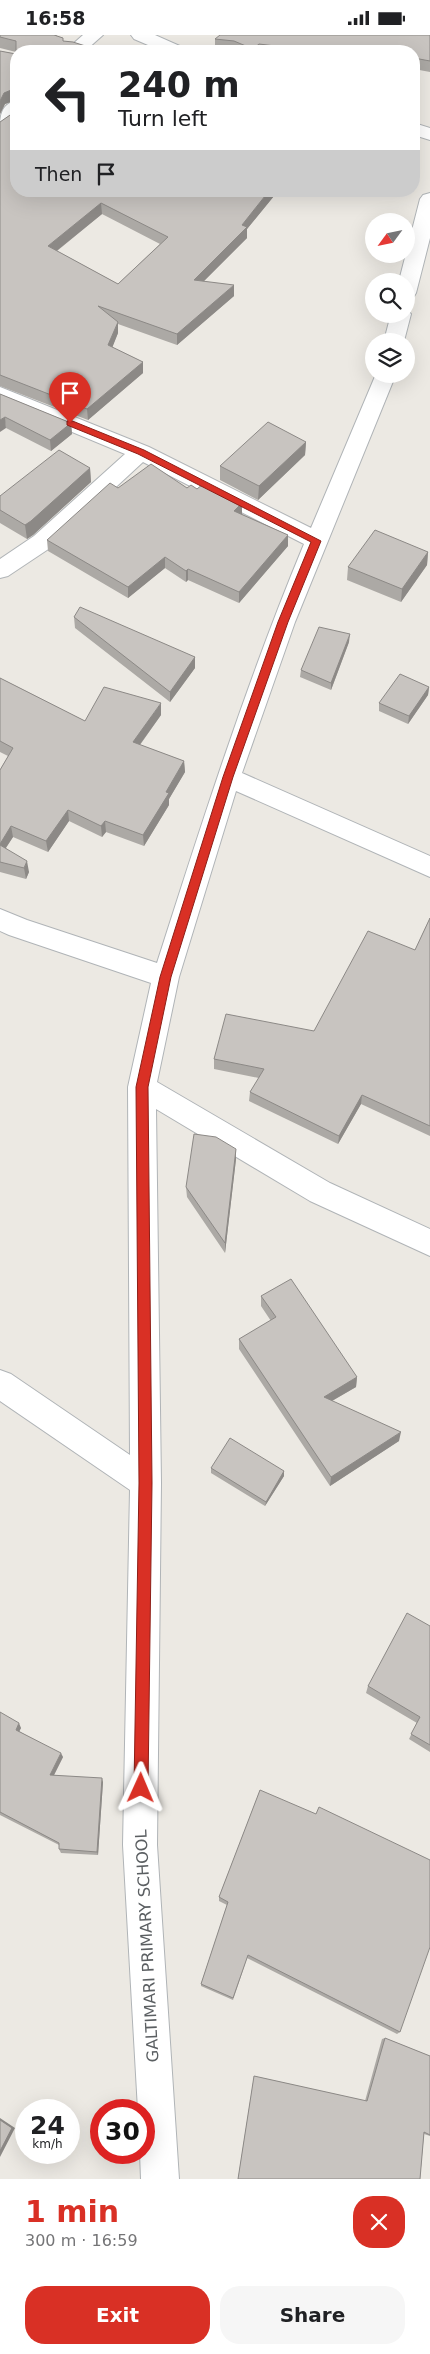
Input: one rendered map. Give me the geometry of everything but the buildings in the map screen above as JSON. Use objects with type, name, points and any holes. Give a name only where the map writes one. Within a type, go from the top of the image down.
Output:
[{"type":"street","points":[[82,45],[94,35]]},
{"type":"street","points":[[140,35],[162,45]]},
{"type":"street","points":[[0,126],[10,114]]},
{"type":"street","points":[[411,273],[430,199]]},
{"type":"street","name":"GALTIMARI PRIMARY SCHOOL","points":[[160,2179],[140,1845],[146,1483],[142,1087],[166,977],[228,777],[283,622],[382,383]]},
{"type":"street","points":[[0,394],[141,452],[316,541]]},
{"type":"street","points":[[0,570],[42,543],[141,452]]},
{"type":"street","points":[[228,777],[430,867]]},
{"type":"street","points":[[0,919],[18,928],[166,977]]},
{"type":"street","points":[[142,1087],[320,1192],[430,1243]]},
{"type":"street","points":[[0,1384],[146,1483]]},
{"type":"route","points":[[70,423],[141,452],[316,541],[283,622],[228,777],[166,977],[142,1087],[146,1483],[141,1788]]}]
